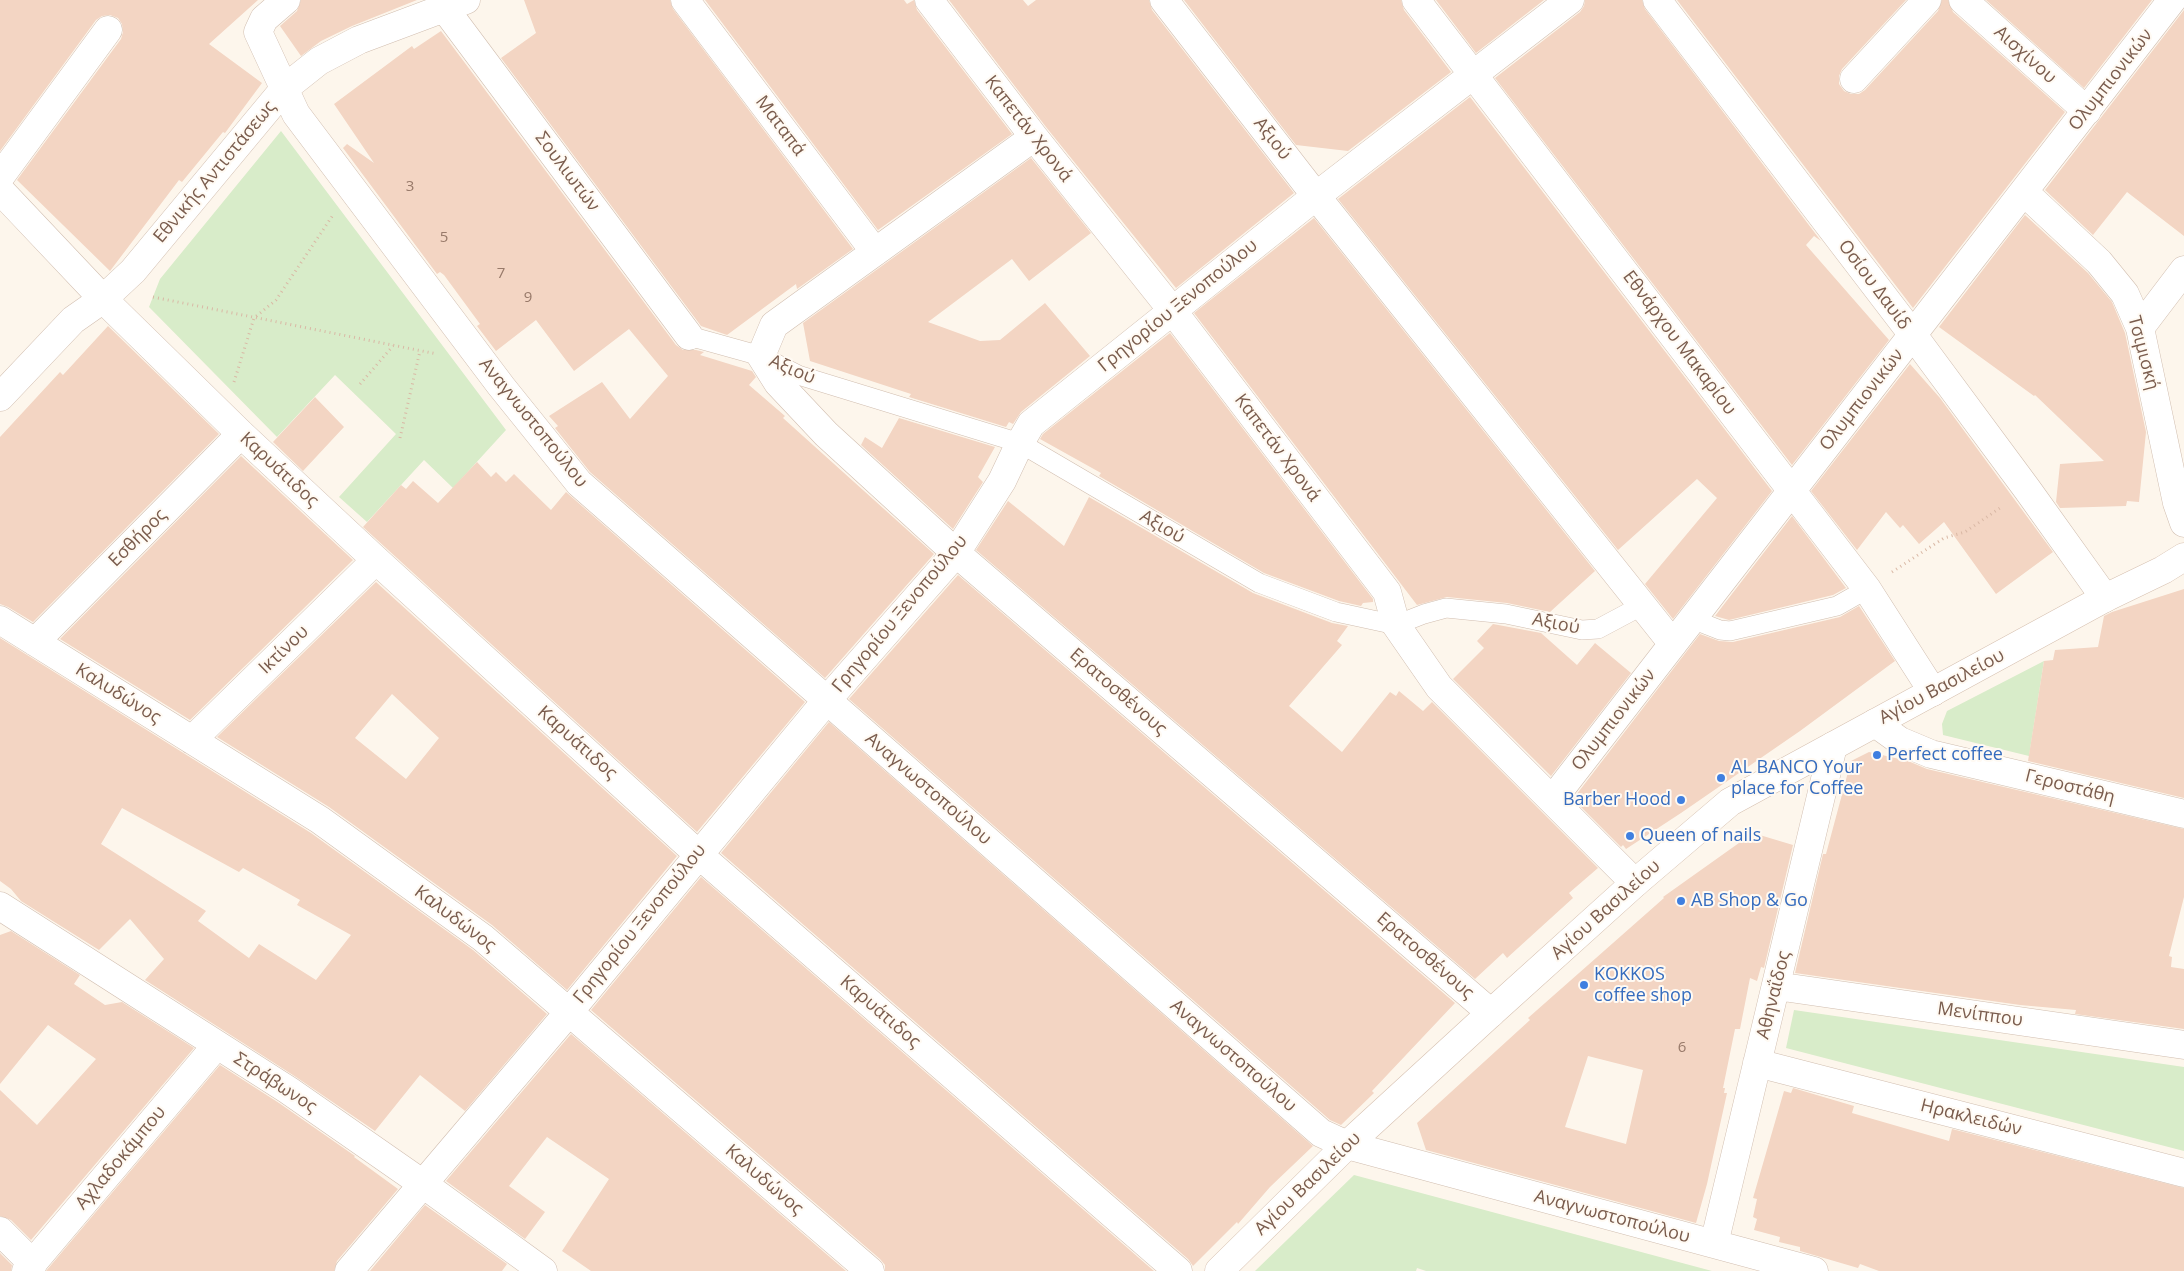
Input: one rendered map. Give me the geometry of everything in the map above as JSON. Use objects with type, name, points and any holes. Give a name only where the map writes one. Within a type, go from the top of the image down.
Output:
[{"type":"street","name":"Αναγνωστοπούλου","points":[[286,0],[264,19],[258,32],[296,114],[485,364],[579,483],[1321,1133],[1347,1145],[1814,1271]]},
{"type":"street","name":"Ματαπά","points":[[685,0],[875,252]]},
{"type":"street","name":"Καπετάν Χρονά","points":[[929,0],[1034,138],[1172,310],[1387,592],[1396,625],[1439,688],[1636,883]]},
{"type":"street","name":"Αξιού","points":[[1164,0],[1316,196],[1673,644]]},
{"type":"street","name":"Εθνάρχου Μακαρίου","points":[[1416,0],[1867,589],[1933,692]]},
{"type":"street","name":"Γρηγορίου Ξενοπούλου","points":[[349,1271],[569,1012],[827,700],[956,553],[1002,481],[1031,424],[1316,196],[1570,0]]},
{"type":"street","name":"Οσίου Δαυίδ","points":[[1656,0],[1913,335],[2027,489],[2104,598]]},
{"type":"street","points":[[1854,79],[1927,0]]},
{"type":"street","name":"Αισχίνου","points":[[1963,0],[2087,110]]},
{"type":"street","name":"Ολυμπιονικών","points":[[1552,800],[2172,0]]},
{"type":"street","name":"Εθνικής Αντιστάσεως","points":[[0,396],[73,320],[108,294],[133,271],[285,88],[318,61],[359,40],[456,4]]},
{"type":"street","name":"Σουλιωτών","points":[[456,4],[689,336]]},
{"type":"street","points":[[0,177],[108,30]]},
{"type":"street","points":[[760,356],[774,325],[1034,138]]},
{"type":"street","name":"Καρυάτιδος","points":[[0,190],[108,294],[232,426],[376,560],[698,854],[1178,1271]]},
{"type":"street","name":"Τσιμισκή","points":[[2024,192],[2099,262],[2125,294],[2140,328],[2177,502],[2184,523]]},
{"type":"street","points":[[2140,328],[2184,270]]},
{"type":"street","name":"Ερατοσθένους","points":[[760,356],[778,383],[826,434],[956,553],[1491,1013]]},
{"type":"street","name":"Εσθήρος","points":[[36,642],[232,426]]},
{"type":"street","name":"Αγίου Βασιλείου","points":[[1219,1271],[1347,1145],[1636,883],[1730,802],[2104,598],[2163,570],[2184,557]]},
{"type":"street","name":"Ικτίνου","points":[[192,740],[376,560]]},
{"type":"street","name":"Καλυδώνος","points":[[0,620],[320,820],[483,938],[870,1271]]},
{"type":"street","name":"Γεροστάθη","points":[[1875,723],[1900,741],[1931,754],[2184,814]]},
{"type":"street","name":"Αθηναΐδος","points":[[1714,1244],[1833,746]]},
{"type":"street","name":"Στράβωνος","points":[[0,906],[216,1046],[288,1090],[543,1271]]},
{"type":"street","name":"Μενίππου","points":[[1776,986],[2184,1045]]},
{"type":"street","name":"Αχλαδοκάμπου","points":[[29,1267],[216,1046]]},
{"type":"street","name":"Ηρακλειδών","points":[[1757,1063],[2184,1172]]},
{"type":"street","points":[[0,1231],[29,1267]]},
{"type":"lane","name":"Αξιού","points":[[689,336],[760,356],[798,375],[1020,443],[1259,583],[1336,612],[1396,625],[1446,608],[1506,614],[1582,630],[1598,629],[1643,605]]},
{"type":"lane","points":[[1692,619],[1720,630],[1730,631],[1837,606],[1867,589]]},
{"type":"path","points":[[232,426],[254,318],[276,300],[352,187]]},
{"type":"path","points":[[108,294],[254,318],[485,364]]},
{"type":"path","points":[[360,384],[393,345]]},
{"type":"path","points":[[400,438],[420,351]]},
{"type":"path","points":[[1867,589],[1944,538],[1965,532],[2027,489]]},
{"type":"green space","points":[[281,131],[506,430],[453,488],[424,460],[367,522],[339,497],[396,434],[335,375],[277,437],[149,307],[160,279]]},
{"type":"green space","points":[[2044,661],[2029,756],[1943,735],[1942,724],[1947,711]]},
{"type":"green space","points":[[1794,1010],[2184,1067],[2184,1151],[1786,1048]]},
{"type":"green space","points":[[1354,1175],[1712,1271],[1426,1271],[1417,1268],[1416,1271],[1255,1271]]},
{"type":"building","points":[[0,0],[258,0],[209,44],[262,83],[225,133],[223,132],[182,182],[179,180],[110,271],[17,180],[121,39],[123,32],[122,24],[118,18],[110,15],[102,16],[96,20],[0,151]]},
{"type":"building","points":[[301,0],[417,0],[352,26],[321,41],[301,56],[280,26],[297,11]]},
{"type":"building","points":[[524,0],[670,0],[673,9],[853,249],[797,289],[796,284],[727,335],[701,326],[501,58],[536,33]]},
{"type":"building","points":[[705,0],[904,0],[907,4],[914,0],[917,10],[1012,134],[878,230]]},
{"type":"building","points":[[949,0],[1023,0],[1028,6],[1036,0],[1149,0],[1152,10],[1294,193],[1176,288],[1046,127]]},
{"type":"building","points":[[1184,0],[1401,0],[1404,10],[1451,72],[1348,151],[1296,145]]},
{"type":"building","points":[[1436,0],[1544,0],[1476,53]]},
{"type":"building","points":[[1585,0],[1642,0],[1645,9],[1821,241],[1814,236],[1806,245],[1889,340],[1792,465],[1495,78],[1580,12]]},
{"type":"building","points":[[1677,0],[1906,0],[1842,69],[1839,76],[1839,84],[1844,91],[1851,94],[1859,94],[1865,90],[1938,11],[1942,0],[1948,0],[1953,12],[2065,112],[1913,308]]},
{"type":"building","points":[[1986,0],[2152,0],[2084,88]]},
{"type":"building","points":[[2184,10],[2184,236],[2127,192],[2093,235],[2045,190]]},
{"type":"building","points":[[441,31],[676,345],[683,350],[704,352],[700,355],[752,371],[756,377],[749,385],[934,554],[825,678],[590,472],[555,428],[558,426],[549,416],[602,382],[630,419],[668,376],[629,329],[574,371],[536,320],[496,351],[477,326],[480,324],[444,275],[440,272],[437,274],[343,148],[347,144],[374,163],[334,104],[412,46],[414,49]]},
{"type":"building","points":[[1470,97],[1772,491],[1673,619],[1645,584],[1717,498],[1697,479],[1618,550],[1338,199]]},
{"type":"building","points":[[1031,158],[1091,233],[1029,281],[1012,259],[928,322],[980,341],[1000,340],[1045,303],[1090,356],[1021,412],[1013,424],[1009,422],[1006,427],[909,397],[911,394],[810,361],[803,323]]},
{"type":"building","points":[[2025,215],[2088,273],[2112,302],[2125,333],[2146,432],[2139,502],[2127,501],[2126,506],[2060,508],[2056,502],[2060,464],[2104,461],[2035,395],[1939,327]]},
{"type":"building","points":[[1314,218],[1595,571],[1550,612],[1507,603],[1447,597],[1417,605],[1194,313]]},
{"type":"building","points":[[108,326],[219,434],[33,622],[0,604],[0,437],[60,372],[63,375]]},
{"type":"building","points":[[1170,333],[1373,599],[1373,602],[1363,603],[1361,606],[1339,601],[1264,573],[1099,476],[1101,473],[1040,439],[1043,434]]},
{"type":"building","points":[[1910,364],[1940,398],[2053,552],[1996,594],[1944,522],[1919,544],[1903,525],[1900,528],[1886,512],[1857,550],[1811,491]]},
{"type":"building","points":[[315,397],[344,427],[303,471],[273,442]]},
{"type":"building","points":[[899,418],[995,447],[978,477],[983,482],[953,529],[861,445],[865,437],[882,448]]},
{"type":"building","points":[[241,456],[353,560],[190,720],[60,639]]},
{"type":"building","points":[[477,462],[491,477],[496,472],[506,482],[514,474],[551,510],[566,492],[805,702],[697,832],[363,527],[401,485],[406,489],[413,481],[438,503]]},
{"type":"building","points":[[1089,497],[1253,593],[1332,623],[1348,626],[1337,641],[1342,645],[1289,706],[1342,752],[1390,692],[1396,696],[1399,691],[1423,711],[1432,702],[1598,868],[1569,893],[1573,898],[1507,958],[1503,953],[1475,979],[976,550],[1008,501],[1064,546]]},
{"type":"building","points":[[1792,516],[1846,588],[1833,595],[1729,620],[1715,616]]},
{"type":"building","points":[[958,575],[1455,1003],[1372,1091],[1374,1093],[1341,1125],[1330,1120],[849,699]]},
{"type":"building","points":[[376,582],[677,856],[567,990],[492,925],[329,807],[217,737]],"holes":[[[392,694],[439,738],[406,779],[355,738]]]},
{"type":"building","points":[[2184,589],[2184,798],[2028,761],[2044,661],[2053,660],[2055,650],[2098,647],[2104,616]]},
{"type":"building","points":[[1859,606],[1895,661],[1800,731],[1681,813],[1626,849],[1623,845],[1621,847],[1573,799],[1700,634],[1719,641],[1733,642],[1840,617]]},
{"type":"building","points":[[1493,624],[1541,633],[1577,665],[1595,643],[1631,673],[1551,776],[1453,679],[1484,648],[1477,641]]},
{"type":"building","points":[[0,638],[311,833],[473,950],[547,1014],[465,1111],[420,1075],[375,1131],[296,1077],[145,980],[164,959],[130,919],[99,950],[21,901],[11,889],[0,881]],"holes":[[[122,808],[239,872],[243,868],[300,900],[297,905],[351,935],[316,980],[259,944],[249,958],[198,921],[206,911],[101,844]]]},
{"type":"building","points":[[829,722],[1313,1146],[1270,1187],[1238,1224],[1237,1222],[1193,1266],[1188,1259],[721,853]]},
{"type":"building","points":[[1869,752],[1908,761],[1927,769],[2184,829],[2184,897],[2169,956],[2172,957],[2171,967],[2184,969],[2184,1029],[2075,1014],[2076,1010],[2020,1005],[1795,973],[1823,854],[1826,854],[1851,761]]},
{"type":"building","points":[[1753,833],[1793,845],[1764,968],[1761,967],[1757,981],[1750,978],[1740,1029],[1735,1029],[1723,1088],[1725,1088],[1724,1093],[1727,1093],[1707,1184],[1696,1223],[1426,1150],[1417,1123],[1530,1020],[1528,1018],[1663,897]],"holes":[[[1588,1056],[1643,1070],[1626,1144],[1565,1127]]]},
{"type":"building","points":[[701,877],[1154,1271],[885,1271],[885,1265],[880,1259],[591,1010]]},
{"type":"building","points":[[11,931],[80,975],[74,984],[105,1005],[122,1002],[194,1048],[31,1240],[11,1220],[0,1216],[0,1090],[37,1125],[96,1059],[48,1025],[0,1084],[0,935]]},
{"type":"building","points":[[571,1034],[846,1271],[591,1271],[562,1251],[609,1179],[547,1137],[509,1186],[545,1212],[525,1239],[446,1181]]},
{"type":"building","points":[[220,1065],[279,1103],[355,1156],[398,1189],[337,1261],[334,1271],[46,1271]]},
{"type":"building","points":[[1793,1088],[1854,1106],[1852,1113],[1949,1141],[1952,1129],[2184,1188],[2184,1271],[1879,1271],[1860,1264],[1858,1268],[1800,1251],[1800,1247],[1779,1242],[1780,1237],[1754,1230],[1757,1219],[1753,1217],[1757,1199],[1753,1198],[1784,1091],[1791,1093]]},
{"type":"building","points":[[425,1205],[507,1264],[502,1271],[370,1271]]},
{"type":"building","points":[[0,1253],[12,1265],[11,1271],[0,1271]]},
{"type":"place","name":"Perfect coffee","points":[[1877,755]]},
{"type":"place","name":"AL BANCO Your place for Coffee","points":[[1721,778]]},
{"type":"place","name":"Barber Hood","points":[[1681,800]]},
{"type":"place","name":"Queen of nails","points":[[1630,836]]},
{"type":"place","name":"AB Shop & Go","points":[[1681,901]]},
{"type":"place","name":"KOKKOS coffee shop","points":[[1584,985]]}]
